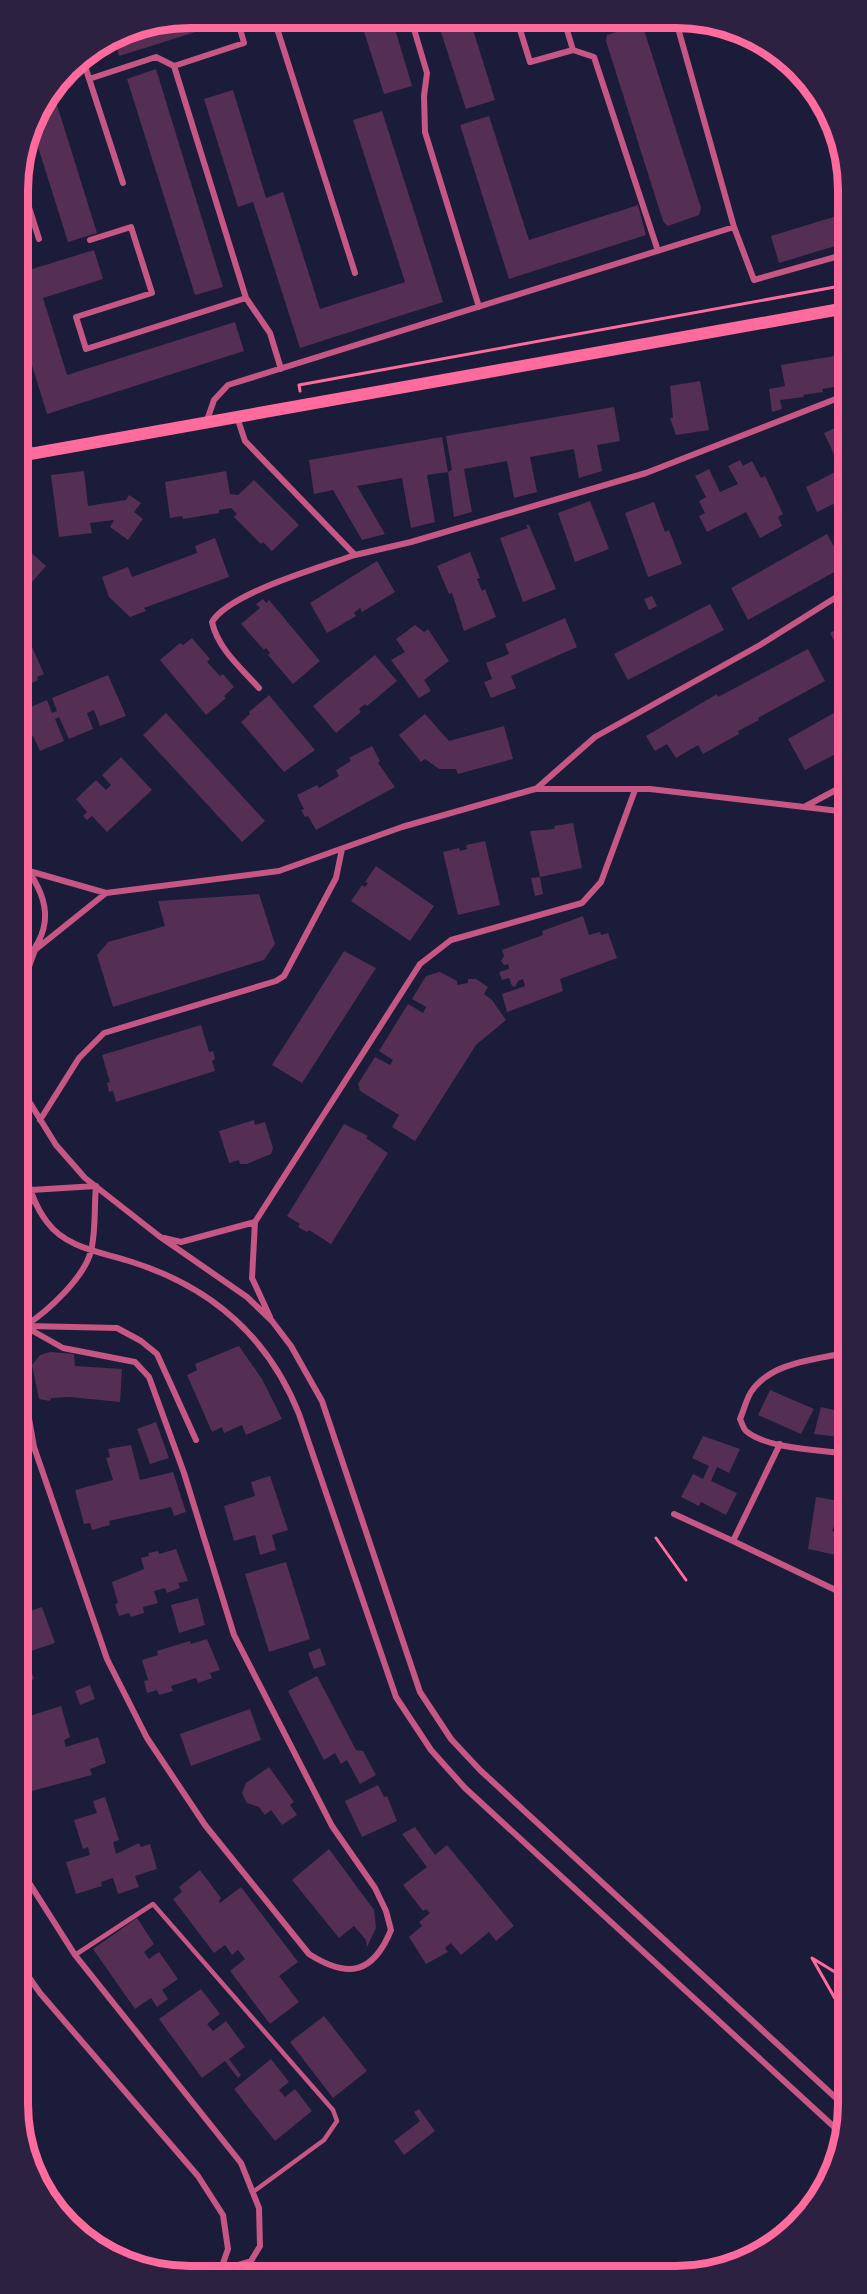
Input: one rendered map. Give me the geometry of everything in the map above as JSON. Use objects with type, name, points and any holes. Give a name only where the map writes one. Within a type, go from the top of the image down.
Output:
[{"type":"main road","points":[[29,455],[838,309]]},
{"type":"street","points":[[89,79],[156,57],[174,66],[244,43],[240,28]]},
{"type":"street","points":[[277,28],[354,273]]},
{"type":"street","points":[[413,28],[427,73],[424,96],[425,132],[479,307]]},
{"type":"street","points":[[519,28],[530,62],[573,50],[594,57],[658,250]]},
{"type":"street","points":[[566,28],[573,50]]},
{"type":"street","points":[[678,28],[734,227],[754,280],[838,256]]},
{"type":"street","points":[[174,66],[246,298],[270,333],[281,369]]},
{"type":"street","points":[[85,68],[123,183]]},
{"type":"street","points":[[29,207],[39,239]]},
{"type":"street","points":[[90,240],[131,227],[152,293],[76,317],[86,349],[246,298]]},
{"type":"street","points":[[206,423],[214,400],[228,385],[734,227]]},
{"type":"street","points":[[259,688],[225,650],[215,634],[212,622],[218,612],[246,596],[355,555],[422,538],[646,473],[838,398]]},
{"type":"street","points":[[237,417],[245,441],[355,555]]},
{"type":"street","points":[[29,448],[34,454]]},
{"type":"street","points":[[535,789],[595,737],[760,645],[838,596]]},
{"type":"street","points":[[30,872],[106,893],[279,871],[402,827],[535,789],[635,790],[838,811]]},
{"type":"street","points":[[806,806],[838,789]]},
{"type":"street","points":[[272,1321],[252,1278],[255,1222],[420,964],[451,940],[582,903],[601,882],[635,790]]},
{"type":"street","points":[[40,1120],[79,1058],[104,1033],[276,981],[284,976],[336,878],[342,849]]},
{"type":"street","points":[[29,968],[44,930],[46,910],[41,890],[30,872]]},
{"type":"street","points":[[29,957],[106,893]]},
{"type":"street","points":[[29,1101],[56,1145],[96,1186],[159,1236],[247,1297],[272,1321],[291,1346],[322,1401],[420,1692],[451,1739],[480,1770],[838,2100]]},
{"type":"street","points":[[28,1182],[47,1222],[73,1244],[134,1262],[172,1278],[217,1303],[247,1328],[290,1391],[396,1697],[431,1750],[465,1788],[836,2129]]},
{"type":"street","points":[[31,1190],[96,1186]]},
{"type":"street","points":[[28,1324],[40,1317],[82,1272],[91,1250],[96,1186]]},
{"type":"street","points":[[28,1211],[31,1190]]},
{"type":"street","points":[[159,1236],[181,1242],[255,1222]]},
{"type":"street","points":[[28,1326],[117,1328],[141,1341],[156,1354],[196,1440]]},
{"type":"street","points":[[28,1328],[63,1348],[135,1362],[149,1377],[184,1473],[234,1635],[332,1826],[375,1888],[386,1911],[391,1930],[375,1961],[364,1966],[347,1968],[327,1965],[309,1954],[205,1825],[147,1738],[107,1659],[34,1447],[28,1415]]},
{"type":"street","points":[[838,1354],[787,1367],[770,1374],[752,1391],[740,1419],[745,1430],[780,1444],[838,1453]]},
{"type":"street","points":[[733,1541],[780,1444]]},
{"type":"street","points":[[674,1514],[838,1591]]},
{"type":"street","points":[[28,1881],[75,1955],[241,2163],[259,2208],[260,2246],[251,2261],[236,2266]]},
{"type":"street","points":[[28,1977],[39,1993],[198,2176],[223,2216],[228,2249],[222,2266]]},
{"type":"lane","points":[[75,1955],[153,1904],[333,2109],[337,2121],[324,2140],[253,2192]]},
{"type":"path","points":[[568,33],[584,28]]},
{"type":"path","points":[[303,406],[299,385],[838,286]]},
{"type":"path","points":[[656,1538],[686,1580]]},
{"type":"path","points":[[837,2002],[812,1958],[838,1974]]},
{"type":"building","points":[[209,28],[119,56],[116,47],[138,37],[169,30]]},
{"type":"building","points":[[363,28],[395,28],[412,86],[384,94]]},
{"type":"building","points":[[440,28],[472,28],[495,100],[466,109]]},
{"type":"building","points":[[629,28],[644,30],[701,208],[699,215],[668,226],[663,221],[606,41],[607,35]]},
{"type":"building","points":[[156,69],[223,287],[195,295],[127,79]]},
{"type":"building","points":[[233,90],[266,198],[283,192],[320,309],[405,282],[353,120],[382,111],[443,302],[300,348],[253,202],[238,207],[204,99]]},
{"type":"building","points":[[56,101],[97,233],[68,242],[36,142],[45,119]]},
{"type":"building","points":[[489,116],[529,240],[638,205],[646,235],[509,279],[460,125]]},
{"type":"building","points":[[837,216],[838,219],[838,245],[779,263],[771,236]]},
{"type":"building","points":[[94,250],[103,279],[43,298],[67,375],[235,322],[244,351],[47,414],[29,355],[29,270]]},
{"type":"building","points":[[838,355],[838,386],[822,389],[823,392],[803,395],[804,397],[780,400],[782,409],[772,412],[769,389],[785,386],[781,365]]},
{"type":"building","points":[[700,381],[709,430],[676,435],[670,418],[673,418],[670,386]]},
{"type":"building","points":[[614,407],[620,441],[597,445],[602,471],[579,478],[574,449],[530,457],[537,492],[514,498],[507,461],[464,469],[472,512],[454,517],[448,472],[452,470],[446,436]]},
{"type":"building","points":[[838,426],[838,463],[824,433]]},
{"type":"building","points":[[442,437],[448,472],[427,475],[435,522],[411,528],[402,478],[357,486],[385,534],[362,540],[333,490],[314,494],[309,460]]},
{"type":"building","points":[[740,460],[743,466],[752,461],[761,478],[765,476],[783,514],[778,517],[782,526],[760,538],[746,512],[707,532],[699,516],[705,513],[699,501],[706,497],[695,476],[709,469],[720,492],[738,484],[728,466]]},
{"type":"building","points":[[84,471],[88,506],[126,500],[129,495],[141,503],[134,512],[143,519],[128,540],[110,527],[114,520],[90,523],[92,533],[59,537],[51,475]]},
{"type":"building","points":[[226,471],[230,494],[238,495],[254,480],[299,525],[272,551],[263,542],[261,544],[234,517],[237,514],[231,508],[219,510],[219,513],[183,519],[182,516],[170,518],[165,482]]},
{"type":"building","points":[[838,471],[838,502],[817,512],[806,487]]},
{"type":"building","points":[[590,501],[609,549],[575,562],[558,513]]},
{"type":"building","points":[[654,502],[665,532],[669,530],[682,564],[648,577],[625,513]]},
{"type":"building","points":[[526,525],[529,525],[556,589],[523,602],[500,538],[528,528]]},
{"type":"building","points":[[827,534],[838,554],[838,570],[748,620],[731,588]]},
{"type":"building","points":[[215,538],[229,577],[144,608],[146,611],[130,617],[109,597],[102,577],[128,567],[132,577],[197,553],[195,546]]},
{"type":"building","points":[[29,551],[46,566],[29,586]]},
{"type":"building","points":[[470,552],[480,578],[477,579],[482,591],[485,589],[496,617],[464,631],[452,593],[449,594],[437,566]]},
{"type":"building","points":[[377,561],[395,592],[362,612],[360,608],[354,613],[356,616],[327,633],[310,603]]},
{"type":"building","points":[[652,596],[657,606],[649,610],[644,599]]},
{"type":"building","points":[[263,599],[266,603],[269,600],[320,661],[293,684],[268,655],[270,653],[266,648],[264,650],[241,624],[260,608],[256,604]]},
{"type":"building","points":[[710,604],[724,630],[628,680],[614,654]]},
{"type":"building","points":[[565,618],[577,647],[511,676],[516,688],[491,698],[484,682],[492,679],[486,663],[509,654],[505,644]]},
{"type":"building","points":[[415,625],[424,632],[428,629],[449,661],[424,680],[431,691],[419,698],[391,660],[405,652],[396,639]]},
{"type":"building","points":[[838,628],[838,648],[830,633]]},
{"type":"building","points":[[192,638],[210,659],[207,662],[220,676],[223,674],[234,687],[224,696],[226,698],[206,715],[160,660],[180,643],[183,645]]},
{"type":"building","points":[[29,640],[44,674],[32,683]]},
{"type":"building","points":[[808,649],[825,681],[758,718],[759,720],[738,731],[739,734],[703,754],[698,745],[676,758],[667,744],[655,751],[646,736],[717,694],[718,697]]},
{"type":"building","points":[[375,655],[397,681],[367,706],[365,704],[359,709],[361,712],[336,733],[313,706]]},
{"type":"building","points":[[108,675],[126,716],[100,726],[94,710],[87,713],[93,729],[69,739],[59,717],[55,719],[64,741],[40,751],[33,736],[29,738],[29,708],[47,700],[52,713],[57,711],[52,698]]},
{"type":"building","points":[[269,695],[315,750],[284,772],[241,722]]},
{"type":"building","points":[[838,711],[838,753],[805,770],[788,739]]},
{"type":"building","points":[[166,713],[265,821],[242,842],[143,735]]},
{"type":"building","points":[[425,714],[449,741],[504,726],[513,759],[458,774],[456,769],[439,769],[425,759],[421,762],[399,735]]},
{"type":"building","points":[[372,746],[380,761],[378,763],[395,787],[316,830],[308,816],[305,817],[301,810],[304,809],[297,795],[317,785],[319,788],[339,776],[336,770],[351,761],[349,758]]},
{"type":"building","points":[[121,757],[152,790],[107,832],[92,816],[87,820],[83,816],[87,812],[76,799],[96,780],[106,790],[111,785],[102,775]]},
{"type":"building","points":[[573,823],[582,868],[540,877],[530,831],[555,829],[554,826]]},
{"type":"building","points":[[485,841],[500,905],[458,915],[443,852],[459,848],[460,851],[467,849],[466,845]]},
{"type":"building","points":[[376,866],[434,906],[410,941],[351,901],[362,885],[365,887],[368,883],[365,882]]},
{"type":"building","points":[[540,877],[543,894],[535,896],[531,878]]},
{"type":"building","points":[[259,894],[275,944],[264,960],[113,1007],[97,955],[108,942],[165,926],[158,901]]},
{"type":"building","points":[[583,916],[589,935],[600,932],[601,935],[608,933],[617,958],[560,979],[563,991],[507,1012],[502,994],[525,986],[523,979],[518,981],[515,987],[512,986],[509,978],[502,980],[499,972],[509,969],[508,964],[504,965],[501,961],[504,956],[502,950],[543,935],[542,931]]},
{"type":"building","points":[[344,951],[376,968],[302,1083],[272,1065]]},
{"type":"building","points":[[440,972],[457,981],[457,985],[468,983],[468,979],[476,979],[488,987],[484,994],[492,1000],[506,1020],[476,1045],[415,1141],[392,1127],[399,1115],[360,1091],[358,1084],[375,1057],[390,1065],[393,1060],[379,1051],[408,1004],[423,1013],[426,1007],[412,999],[426,976]]},
{"type":"building","points":[[201,1025],[209,1052],[213,1051],[215,1059],[212,1061],[215,1071],[116,1102],[113,1091],[109,1092],[107,1083],[110,1082],[102,1055]]},
{"type":"building","points":[[254,1120],[255,1125],[265,1122],[273,1148],[271,1154],[247,1164],[240,1164],[239,1160],[229,1163],[219,1131]]},
{"type":"building","points":[[344,1124],[368,1136],[366,1138],[388,1153],[331,1244],[309,1230],[307,1232],[298,1227],[300,1224],[287,1216]]},
{"type":"building","points":[[239,1346],[262,1379],[282,1419],[246,1435],[242,1425],[224,1433],[222,1427],[212,1432],[187,1375],[197,1370],[195,1364]]},
{"type":"building","points":[[50,1352],[74,1354],[75,1366],[122,1369],[120,1402],[70,1397],[51,1398],[50,1401],[39,1399],[32,1365],[40,1355]]},
{"type":"building","points":[[770,1390],[814,1409],[801,1434],[758,1415]]},
{"type":"building","points":[[821,1407],[838,1411],[838,1437],[814,1434]]},
{"type":"building","points":[[156,1422],[169,1458],[150,1464],[137,1429]]},
{"type":"building","points":[[703,1436],[740,1449],[729,1473],[717,1467],[711,1481],[737,1493],[726,1515],[701,1502],[699,1506],[681,1497],[693,1474],[703,1479],[709,1466],[692,1458]]},
{"type":"building","points":[[131,1445],[140,1480],[173,1472],[186,1512],[174,1516],[171,1507],[109,1521],[110,1525],[92,1530],[90,1523],[84,1524],[75,1490],[113,1480],[106,1458],[110,1457],[108,1449]]},
{"type":"building","points":[[270,1476],[288,1530],[272,1535],[276,1550],[260,1555],[255,1535],[234,1541],[224,1506],[255,1496],[251,1482]]},
{"type":"building","points":[[816,1497],[838,1501],[838,1517],[832,1531],[837,1532],[836,1555],[808,1549]]},
{"type":"building","points":[[176,1549],[188,1581],[178,1583],[180,1588],[167,1593],[165,1588],[154,1591],[158,1603],[143,1607],[144,1613],[131,1617],[129,1613],[119,1616],[112,1582],[144,1569],[141,1558],[149,1556],[148,1553],[158,1551],[159,1554]]},
{"type":"building","points":[[286,1562],[310,1639],[269,1652],[245,1574]]},
{"type":"building","points":[[198,1598],[205,1625],[179,1633],[171,1605]]},
{"type":"building","points":[[42,1607],[55,1643],[28,1652],[28,1612]]},
{"type":"building","points":[[207,1639],[220,1670],[210,1673],[212,1678],[198,1683],[196,1678],[171,1686],[173,1691],[159,1695],[157,1690],[147,1693],[144,1681],[148,1680],[142,1660],[158,1655],[157,1651],[190,1641],[191,1644]]},
{"type":"building","points":[[320,1648],[326,1665],[314,1669],[308,1653]]},
{"type":"building","points":[[28,1662],[34,1679],[28,1681]]},
{"type":"building","points":[[317,1676],[356,1750],[363,1751],[376,1775],[360,1784],[347,1760],[341,1764],[335,1753],[324,1760],[288,1691]]},
{"type":"building","points":[[90,1685],[95,1699],[80,1705],[75,1691]]},
{"type":"building","points":[[61,1706],[70,1737],[64,1740],[66,1747],[98,1737],[106,1763],[90,1769],[92,1775],[28,1792],[28,1754],[32,1753],[28,1738],[28,1716]]},
{"type":"building","points":[[250,1709],[261,1740],[191,1766],[180,1734]]},
{"type":"building","points":[[269,1767],[294,1802],[290,1805],[297,1815],[282,1825],[271,1810],[265,1815],[259,1807],[247,1803],[242,1793],[246,1783]]},
{"type":"building","points":[[378,1785],[384,1797],[387,1796],[397,1821],[362,1837],[345,1801]]},
{"type":"building","points":[[105,1797],[119,1840],[113,1842],[116,1854],[139,1843],[141,1847],[150,1844],[157,1869],[135,1876],[139,1887],[118,1894],[113,1878],[101,1882],[102,1886],[76,1894],[66,1862],[90,1855],[88,1847],[83,1849],[74,1820],[97,1813],[93,1801]]},
{"type":"building","points":[[415,1827],[435,1855],[447,1845],[514,1926],[496,1941],[489,1932],[461,1955],[451,1943],[445,1948],[448,1952],[426,1964],[409,1937],[422,1926],[419,1922],[430,1913],[426,1909],[423,1911],[403,1885],[427,1867],[402,1834]]},
{"type":"building","points":[[329,1849],[374,1910],[376,1928],[367,1947],[366,1940],[354,1926],[339,1938],[292,1880]]},
{"type":"building","points":[[200,1870],[221,1898],[220,1903],[241,1887],[298,1962],[279,1976],[299,2002],[270,2024],[230,1971],[245,1959],[238,1950],[232,1955],[225,1945],[214,1953],[173,1899],[182,1892],[179,1887]]},
{"type":"building","points":[[137,1918],[154,1944],[144,1952],[149,1959],[159,1952],[178,1979],[162,1990],[168,1999],[157,2007],[151,1998],[135,2009],[93,1949]]},
{"type":"building","points":[[201,1989],[220,2014],[207,2024],[213,2031],[226,2021],[245,2047],[229,2059],[241,2075],[238,2078],[225,2061],[202,2078],[159,2019]]},
{"type":"building","points":[[324,2016],[367,2071],[333,2098],[290,2042]]},
{"type":"building","points":[[271,2059],[289,2082],[279,2090],[285,2097],[295,2089],[312,2111],[275,2141],[234,2089]]},
{"type":"building","points":[[419,2109],[435,2131],[404,2155],[394,2141],[420,2121],[414,2112]]}]
